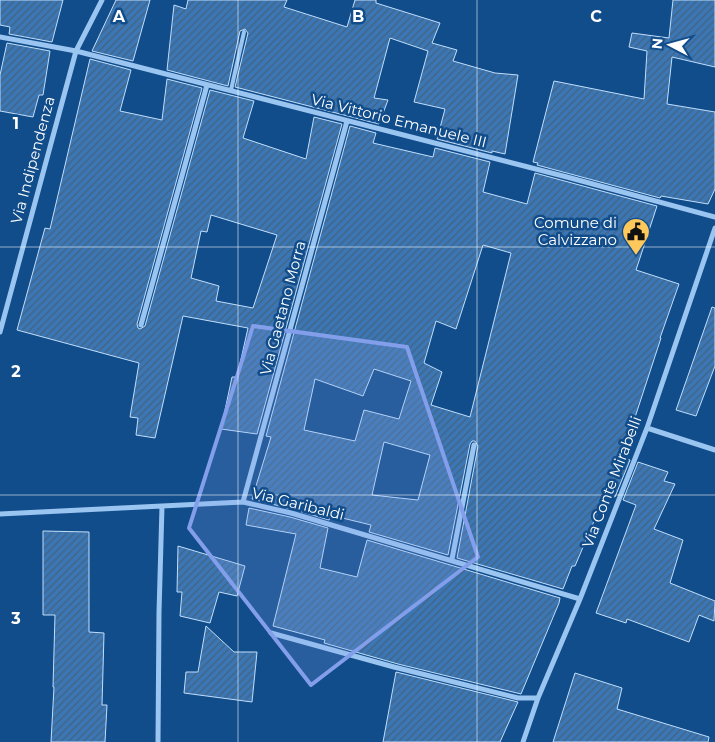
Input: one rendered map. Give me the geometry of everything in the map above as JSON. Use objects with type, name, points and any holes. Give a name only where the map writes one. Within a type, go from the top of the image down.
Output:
[{"type":"street","name":"Via Indipendenza","points":[[0,332],[76,51],[102,0]]},
{"type":"street","name":"Via Vittorio Emanuele III","points":[[0,37],[76,51],[231,90],[715,217]]},
{"type":"street","points":[[141,324],[208,85]]},
{"type":"street","name":"Via Gaetano Morra","points":[[242,502],[347,121]]},
{"type":"street","name":"Via Conte Mirabelli","points":[[523,742],[538,698],[580,598],[647,428],[715,228]]},
{"type":"street","points":[[647,428],[715,450]]},
{"type":"street","points":[[452,559],[474,446]]},
{"type":"street","name":"Via Garibaldi","points":[[0,514],[242,502],[291,512],[580,598]]},
{"type":"street","points":[[158,742],[162,506]]},
{"type":"street","points":[[271,633],[518,698],[538,698]]},
{"type":"lane","points":[[231,90],[244,32]]},
{"type":"highlighted area","points":[[253,326],[407,347],[478,557],[311,685],[189,528]]},
{"type":"building","points":[[0,0],[63,0],[52,42],[9,34],[10,27],[0,25]]},
{"type":"building","points":[[116,0],[150,0],[133,61],[92,51]]},
{"type":"building","points":[[188,0],[287,0],[284,7],[347,27],[355,0],[376,0],[376,3],[440,23],[432,43],[457,50],[453,61],[495,73],[518,75],[505,154],[492,151],[492,153],[437,139],[445,109],[414,102],[428,51],[390,38],[374,98],[388,100],[379,124],[235,87],[248,33],[245,29],[240,31],[228,86],[167,70],[174,5],[186,9]]},
{"type":"building","points":[[673,0],[715,0],[715,67],[672,57],[667,104],[715,112],[715,189],[708,204],[661,196],[660,198],[537,165],[538,163],[533,162],[554,81],[644,99],[647,51],[629,47],[632,33],[669,38]]},
{"type":"building","points":[[7,43],[50,51],[43,95],[39,95],[33,117],[0,111],[0,75]]},
{"type":"building","points":[[90,59],[131,70],[120,111],[162,120],[167,79],[202,88],[137,324],[140,329],[145,326],[210,90],[254,101],[243,138],[306,159],[314,117],[342,124],[257,434],[221,429],[232,377],[237,377],[248,328],[183,316],[155,438],[136,435],[138,418],[130,417],[139,363],[17,330],[45,228],[50,229]],"holes":[[[211,215],[277,235],[253,308],[216,301],[219,286],[191,278],[201,231],[207,232]]]},
{"type":"building","points":[[350,126],[376,133],[373,143],[433,157],[435,148],[490,162],[483,192],[527,204],[535,173],[657,206],[636,270],[679,284],[622,457],[630,460],[615,497],[606,493],[575,566],[572,566],[563,589],[457,558],[478,446],[475,441],[472,441],[470,444],[448,555],[369,532],[371,525],[330,515],[329,520],[252,499],[271,437],[266,436]],"holes":[[[483,245],[511,253],[470,417],[431,405],[442,372],[424,363],[436,321],[456,329]],[[374,369],[411,381],[399,419],[364,410],[355,441],[304,430],[315,379],[363,396]],[[384,442],[430,455],[418,500],[372,495]]]},
{"type":"building","points":[[712,307],[715,308],[715,366],[696,416],[676,410]]},
{"type":"building","points":[[638,462],[668,472],[664,481],[675,484],[654,529],[683,540],[670,583],[715,601],[714,621],[699,615],[689,642],[627,619],[626,623],[596,613],[636,505],[623,500]]},
{"type":"building","points":[[249,508],[328,528],[320,568],[357,577],[367,540],[560,598],[521,694],[398,664],[324,643],[325,640],[273,626],[296,534],[246,525]]},
{"type":"building","points":[[43,531],[89,532],[89,632],[104,633],[102,705],[107,705],[105,742],[51,742],[55,615],[43,615]]},
{"type":"building","points":[[178,546],[245,566],[237,596],[219,592],[210,623],[180,616],[182,592],[177,592]]},
{"type":"building","points":[[206,626],[234,652],[257,652],[252,702],[184,693],[186,672],[198,672]]},
{"type":"building","points":[[396,672],[518,702],[500,742],[383,742]]},
{"type":"building","points":[[575,673],[622,688],[617,709],[709,737],[708,742],[553,742]]},
{"type":"place","name":"Comune di Calvizzano","points":[[636,256]]}]
